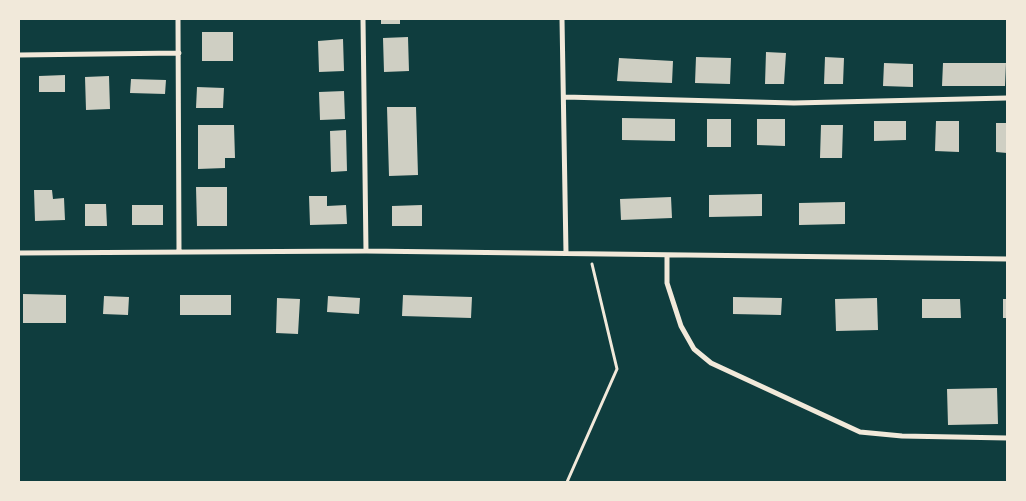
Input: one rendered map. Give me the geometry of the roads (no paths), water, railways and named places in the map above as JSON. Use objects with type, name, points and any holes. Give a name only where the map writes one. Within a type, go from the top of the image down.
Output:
[{"type":"street","points":[[178,19],[179,251]]},
{"type":"street","points":[[363,19],[366,251]]},
{"type":"street","points":[[562,19],[565,97],[563,121],[566,253]]},
{"type":"street","points":[[19,55],[179,53]]},
{"type":"street","points":[[565,97],[794,103],[1007,98]]},
{"type":"street","points":[[19,253],[366,251],[1007,259]]},
{"type":"street","points":[[667,255],[667,283],[681,326],[694,349],[711,363],[860,432],[902,436],[1007,438]]}]
